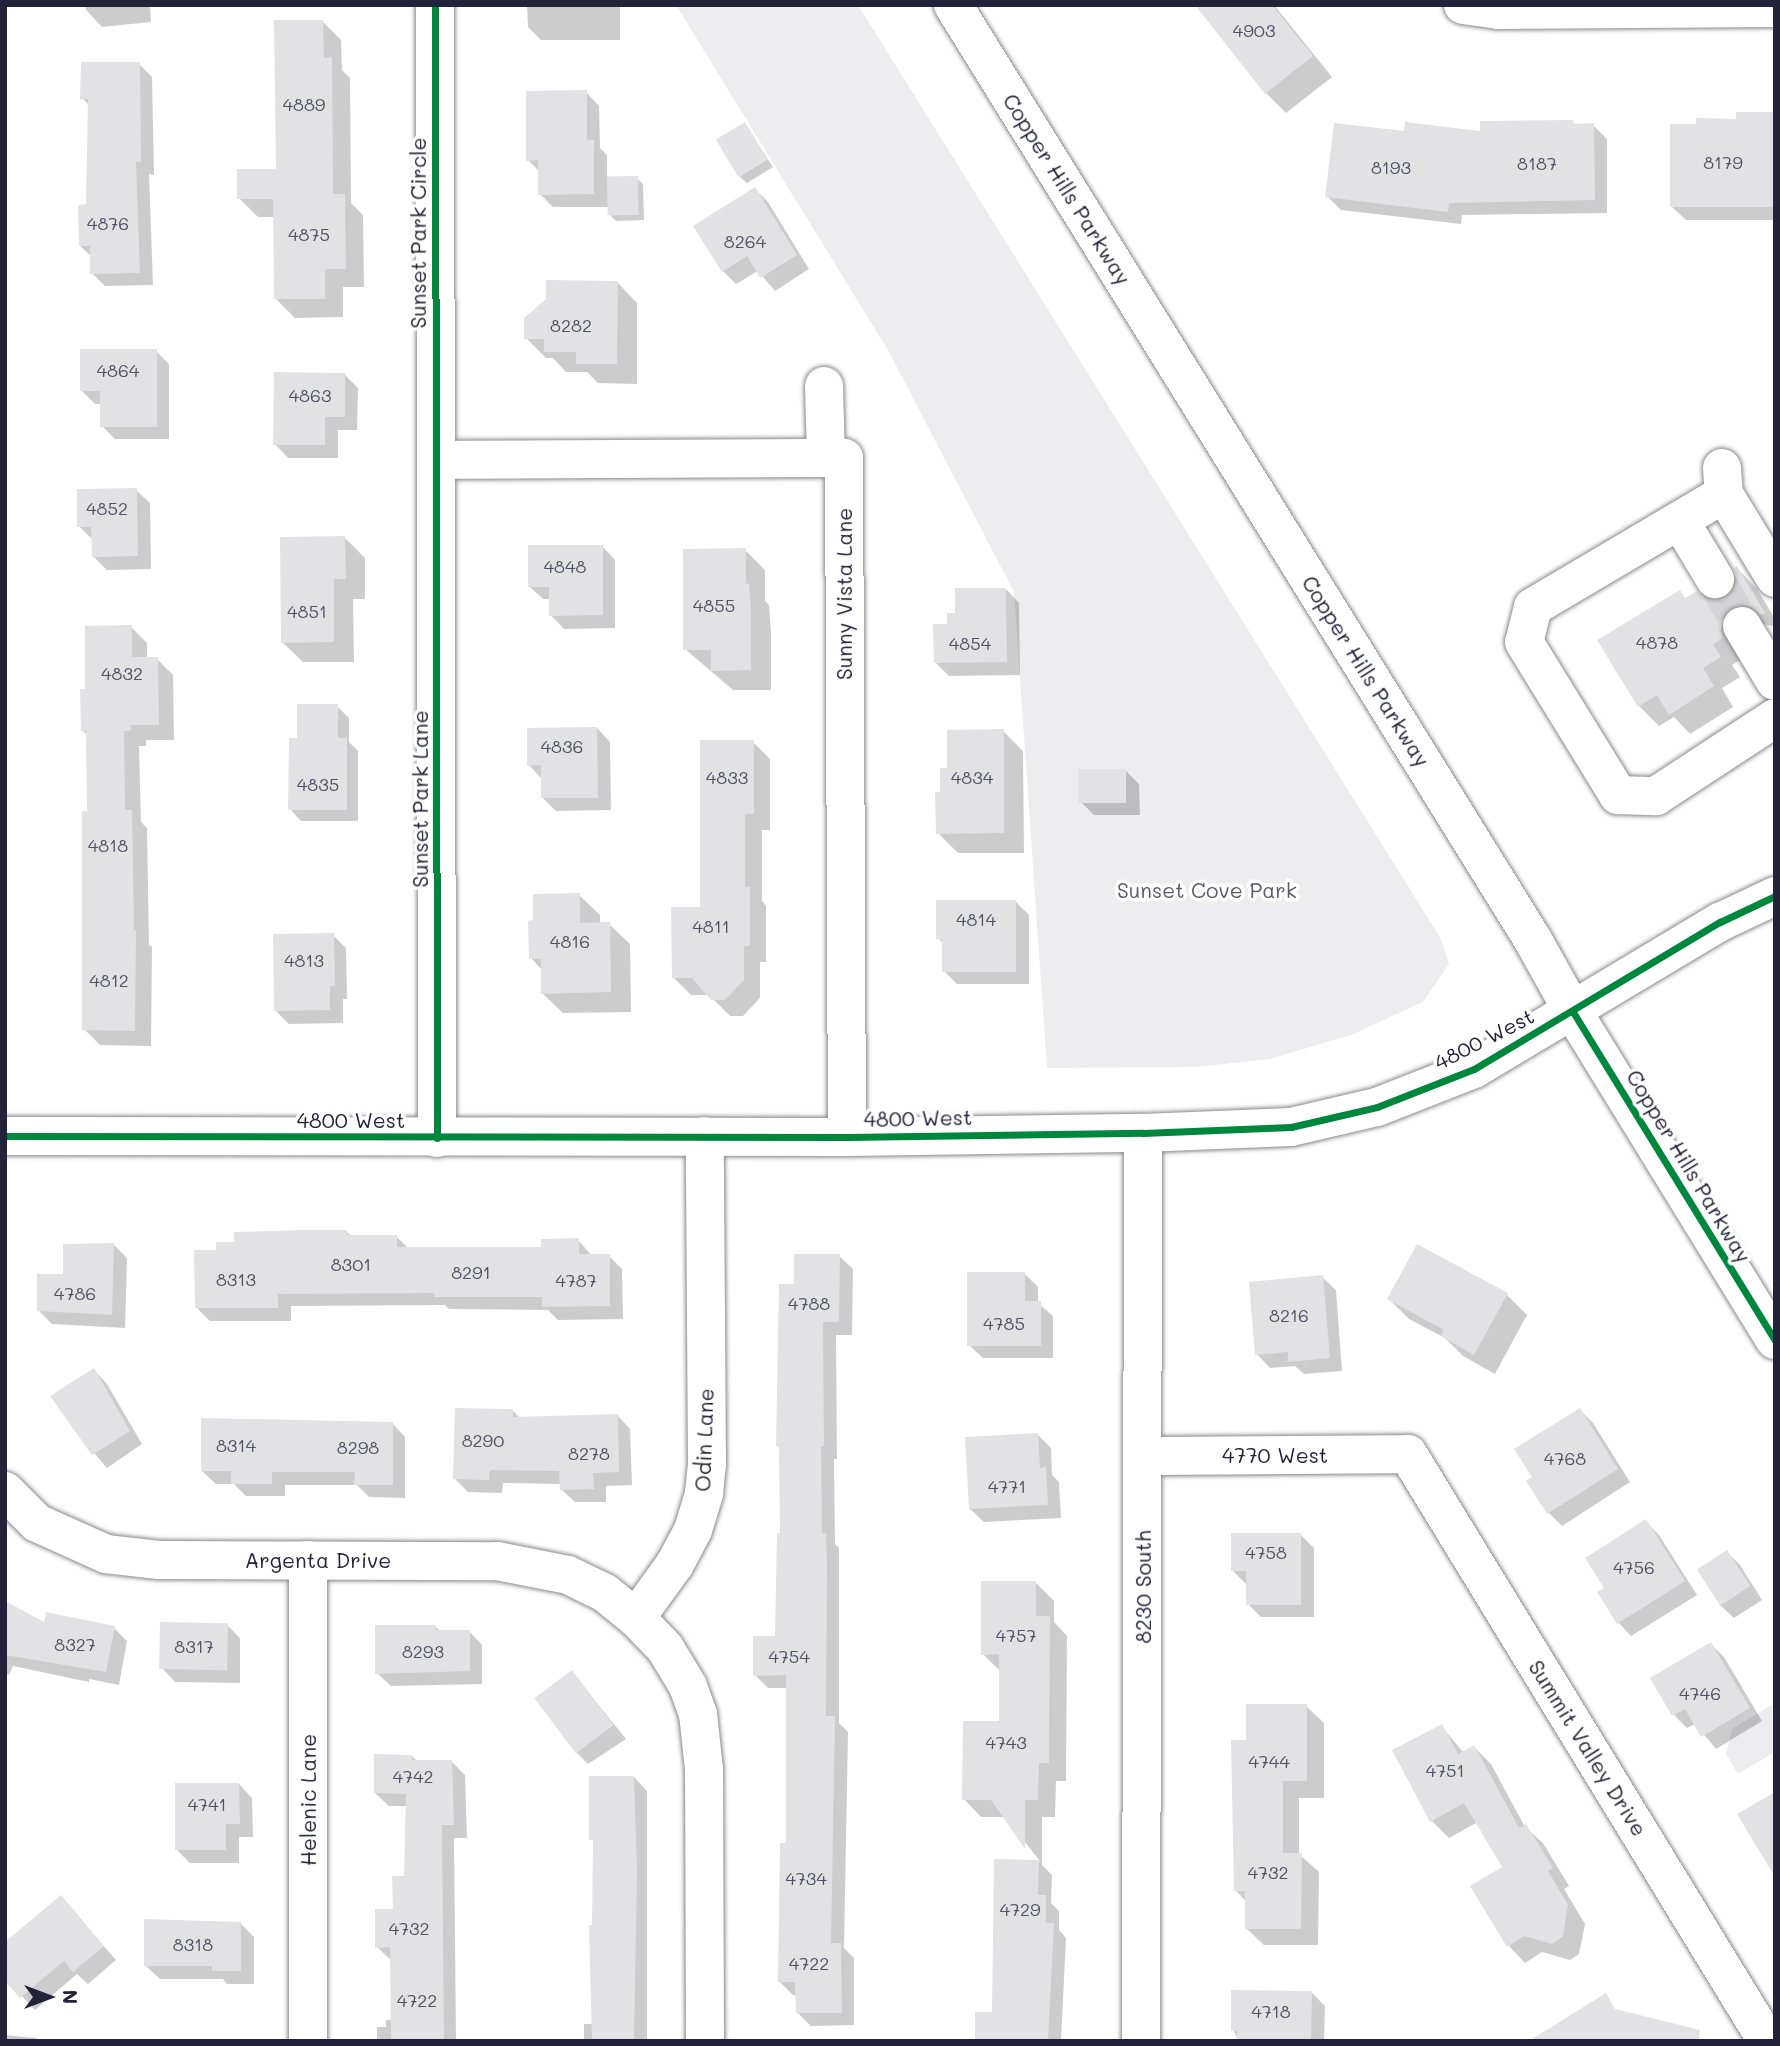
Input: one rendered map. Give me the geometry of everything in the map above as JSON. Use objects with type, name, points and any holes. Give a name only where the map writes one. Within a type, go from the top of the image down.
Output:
[{"type":"street","name":"Sunset Park Circle","points":[[435,5],[437,460]]},
{"type":"street","name":"Copper Hills Parkway","points":[[953,5],[1526,929],[1573,1012],[1775,1340]]},
{"type":"street","points":[[1463,5],[1497,10],[1775,8]]},
{"type":"street","points":[[437,460],[826,458],[824,386]]},
{"type":"street","name":"Sunny Vista Lane","points":[[826,458],[844,458],[847,1137]]},
{"type":"street","name":"Sunset Park Lane","points":[[437,460],[437,1138]]},
{"type":"street","points":[[1775,578],[1723,481],[1680,521],[1533,607],[1524,642],[1618,795],[1656,796],[1775,718]]},
{"type":"street","points":[[1680,521],[1715,579]]},
{"type":"street","points":[[1742,626],[1775,681]]},
{"type":"street","name":"4800 West","points":[[5,1136],[847,1137],[1143,1133],[1291,1127],[1377,1107],[1474,1069],[1720,922],[1775,896]]},
{"type":"street","name":"8230 South","points":[[1142,2041],[1143,1133]]},
{"type":"street","name":"Odin Lane","points":[[636,1618],[675,1564],[693,1530],[704,1493],[707,1463],[705,1136]]},
{"type":"street","name":"4770 West","points":[[1143,1456],[1408,1454]]},
{"type":"street","name":"Summit Valley Drive","points":[[1408,1454],[1767,2041]]},
{"type":"street","name":"Argenta Drive","points":[[5,1491],[37,1522],[106,1555],[159,1560],[497,1561],[524,1564],[550,1569],[586,1582],[636,1618]]},
{"type":"street","name":"Helenic Lane","points":[[308,1560],[308,2041]]},
{"type":"street","points":[[636,1618],[665,1648],[688,1686],[698,1714],[704,1769],[705,2041]]},
{"type":"green space","name":"Sunset Cove Park","points":[[676,5],[858,5],[1441,939],[1449,964],[1423,1002],[1351,1035],[1270,1059],[1195,1067],[1047,1068],[1014,592],[889,352]]},
{"type":"green space","points":[[1775,1703],[1775,1752],[1738,1774],[1726,1754],[1732,1729]]},
{"type":"building","points":[[1195,5],[1272,5],[1313,56],[1265,94]]},
{"type":"building","points":[[274,20],[323,20],[324,58],[332,57],[333,194],[345,194],[346,269],[325,269],[325,299],[274,299],[273,199],[237,199],[237,169],[276,169]]},
{"type":"building","points":[[81,62],[140,62],[141,162],[136,162],[140,273],[90,274],[90,246],[79,246],[78,205],[86,204],[88,99],[80,99]]},
{"type":"building","points":[[587,90],[587,140],[594,140],[594,194],[538,195],[538,160],[526,161],[526,91]]},
{"type":"building","points":[[1736,112],[1775,112],[1774,207],[1670,207],[1670,124],[1696,124],[1696,118],[1736,119]]},
{"type":"building","points":[[1573,120],[1573,124],[1594,123],[1595,200],[1449,203],[1448,212],[1325,197],[1334,123],[1404,131],[1405,122],[1480,131],[1480,121]]},
{"type":"building","points":[[745,122],[768,160],[739,177],[716,140]]},
{"type":"building","points":[[638,176],[639,215],[608,216],[607,177]]},
{"type":"building","points":[[755,187],[797,255],[760,278],[747,256],[722,272],[693,226]]},
{"type":"building","points":[[546,280],[618,281],[617,364],[576,364],[576,352],[544,352],[544,339],[524,339],[524,318],[546,299]]},
{"type":"building","points":[[80,349],[157,349],[157,427],[100,427],[100,391],[80,391]]},
{"type":"building","points":[[274,372],[345,373],[345,417],[325,417],[325,445],[273,445]]},
{"type":"building","points":[[137,488],[138,556],[92,557],[91,527],[77,527],[77,489]]},
{"type":"building","points":[[345,536],[346,579],[334,579],[334,642],[281,643],[280,537]]},
{"type":"building","points":[[528,545],[603,545],[603,615],[549,616],[549,587],[528,587]]},
{"type":"building","points":[[746,548],[746,584],[749,583],[751,610],[751,670],[711,671],[711,650],[683,650],[683,549]]},
{"type":"building","points":[[1737,566],[1765,613],[1761,615],[1752,607],[1741,604],[1730,608],[1723,615],[1720,626],[1723,638],[1713,644],[1721,657],[1703,668],[1714,686],[1669,715],[1657,695],[1638,707],[1597,640],[1680,590],[1685,598],[1697,591],[1705,598],[1716,601],[1726,598],[1734,589],[1737,578],[1734,568]]},
{"type":"building","points":[[955,588],[1006,588],[1007,662],[934,663],[933,624],[947,624],[947,613],[955,613]]},
{"type":"building","points":[[132,625],[132,657],[158,657],[159,725],[131,725],[131,731],[124,731],[125,810],[132,810],[136,930],[135,1031],[82,1030],[82,811],[87,811],[86,731],[81,731],[80,689],[85,689],[85,626]]},
{"type":"building","points":[[297,704],[338,704],[338,738],[347,738],[347,810],[288,810],[289,738],[297,738]]},
{"type":"building","points":[[597,727],[598,798],[541,798],[541,765],[527,766],[527,728]]},
{"type":"building","points":[[1004,729],[1004,833],[936,834],[935,792],[940,792],[940,768],[947,768],[947,730]]},
{"type":"building","points":[[700,740],[754,740],[754,814],[745,814],[745,887],[750,887],[750,946],[744,946],[744,980],[725,1000],[711,1000],[692,978],[672,978],[671,907],[700,907]]},
{"type":"building","points":[[1078,769],[1126,769],[1126,803],[1078,803]]},
{"type":"building","points":[[580,893],[580,923],[610,922],[611,992],[541,994],[541,959],[529,959],[528,921],[533,920],[533,894]]},
{"type":"building","points":[[936,900],[1016,900],[1016,972],[942,972],[942,939],[936,939]]},
{"type":"building","points":[[334,933],[335,986],[330,986],[330,1010],[274,1011],[273,934]]},
{"type":"building","points":[[347,1230],[347,1235],[397,1235],[397,1247],[541,1247],[541,1239],[579,1238],[579,1254],[610,1254],[610,1306],[542,1307],[542,1297],[434,1297],[434,1293],[278,1294],[278,1308],[195,1308],[194,1250],[216,1250],[216,1242],[234,1242],[234,1232]]},
{"type":"building","points":[[114,1243],[112,1315],[37,1311],[37,1274],[63,1274],[63,1244]]},
{"type":"building","points":[[1417,1244],[1508,1293],[1474,1355],[1441,1336],[1444,1330],[1387,1299]]},
{"type":"building","points":[[794,1254],[840,1254],[839,1322],[823,1322],[824,1446],[821,1446],[822,1533],[826,1533],[827,1566],[826,1716],[835,1716],[831,1943],[841,1943],[842,2013],[796,2013],[795,1982],[778,1982],[780,1843],[786,1843],[786,1675],[753,1676],[753,1636],[775,1636],[777,1533],[780,1533],[779,1446],[776,1446],[779,1284],[794,1284]]},
{"type":"building","points":[[967,1272],[1025,1272],[1025,1301],[1041,1301],[1041,1346],[967,1346]]},
{"type":"building","points":[[1323,1275],[1330,1358],[1288,1362],[1288,1352],[1255,1355],[1249,1282]]},
{"type":"building","points":[[94,1368],[130,1431],[92,1455],[50,1396]]},
{"type":"building","points":[[455,1408],[513,1409],[513,1417],[618,1414],[619,1472],[593,1473],[594,1489],[560,1490],[559,1471],[490,1470],[489,1480],[453,1479]]},
{"type":"building","points":[[1580,1408],[1618,1469],[1547,1514],[1526,1481],[1532,1477],[1514,1449]]},
{"type":"building","points":[[201,1418],[393,1422],[393,1485],[354,1485],[355,1472],[272,1472],[272,1484],[231,1484],[231,1471],[201,1471]]},
{"type":"building","points":[[1038,1433],[1040,1468],[1046,1467],[1048,1505],[969,1509],[965,1437]]},
{"type":"building","points":[[1646,1519],[1685,1581],[1617,1624],[1597,1592],[1604,1588],[1585,1558]]},
{"type":"building","points":[[1231,1533],[1301,1533],[1301,1605],[1246,1605],[1246,1571],[1231,1571]]},
{"type":"building","points":[[1727,1550],[1750,1586],[1720,1606],[1697,1570]]},
{"type":"building","points":[[981,1581],[1036,1581],[1036,1616],[1050,1616],[1049,1763],[1039,1763],[1038,1800],[1025,1800],[1025,1849],[991,1800],[962,1800],[963,1721],[999,1721],[999,1654],[981,1655]]},
{"type":"building","points":[[5,1601],[44,1622],[46,1612],[115,1626],[106,1672],[5,1655]]},
{"type":"building","points":[[160,1622],[228,1623],[227,1670],[159,1669]]},
{"type":"building","points":[[375,1625],[436,1625],[436,1630],[470,1630],[470,1671],[375,1674]]},
{"type":"building","points":[[1711,1642],[1750,1708],[1701,1737],[1685,1709],[1672,1716],[1650,1678]]},
{"type":"building","points":[[572,1670],[614,1725],[576,1753],[534,1698]]},
{"type":"building","points":[[1246,1704],[1307,1704],[1307,1781],[1283,1781],[1283,1853],[1302,1853],[1301,1929],[1245,1929],[1245,1891],[1234,1891],[1231,1740],[1246,1740]]},
{"type":"building","points":[[1442,1724],[1458,1754],[1474,1745],[1519,1828],[1526,1824],[1553,1868],[1548,1871],[1568,1905],[1563,1936],[1552,1944],[1524,1936],[1507,1947],[1470,1886],[1502,1867],[1464,1803],[1430,1822],[1392,1750]]},
{"type":"building","points":[[374,1754],[412,1755],[412,1760],[452,1760],[454,1825],[442,1825],[444,2041],[391,2041],[390,1947],[375,1948],[375,1909],[393,1909],[392,1876],[404,1876],[406,1794],[374,1793]]},
{"type":"building","points":[[589,1776],[634,1776],[637,1871],[634,2041],[592,2041],[589,1925],[592,1925],[593,1840],[589,1840]]},
{"type":"building","points":[[175,1783],[239,1783],[240,1824],[226,1824],[226,1850],[175,1850]]},
{"type":"building","points":[[1775,1792],[1775,1877],[1737,1814]]},
{"type":"building","points":[[994,1859],[1039,1860],[1038,1895],[1046,1895],[1046,1923],[1054,1923],[1048,2041],[975,2041],[975,2012],[992,2012]]},
{"type":"building","points":[[61,1895],[104,1946],[73,1972],[64,1961],[20,1998],[5,1981],[5,1942]]},
{"type":"building","points":[[144,1919],[241,1922],[241,1971],[212,1971],[212,1966],[144,1966]]},
{"type":"building","points":[[1231,1990],[1312,1991],[1311,2041],[1237,2041],[1237,2031],[1231,2031]]},
{"type":"building","points":[[1606,1993],[1615,2009],[1700,2030],[1699,2041],[1529,2041]]},
{"type":"tunnel","points":[[1715,579],[1742,626]]},
{"type":"cycle path","points":[[435,5],[437,1138]]},
{"type":"cycle path","points":[[5,1136],[847,1137],[1143,1133],[1291,1127],[1377,1107],[1474,1069],[1720,922],[1775,896]]},
{"type":"cycle path","points":[[1573,1012],[1775,1340]]}]
